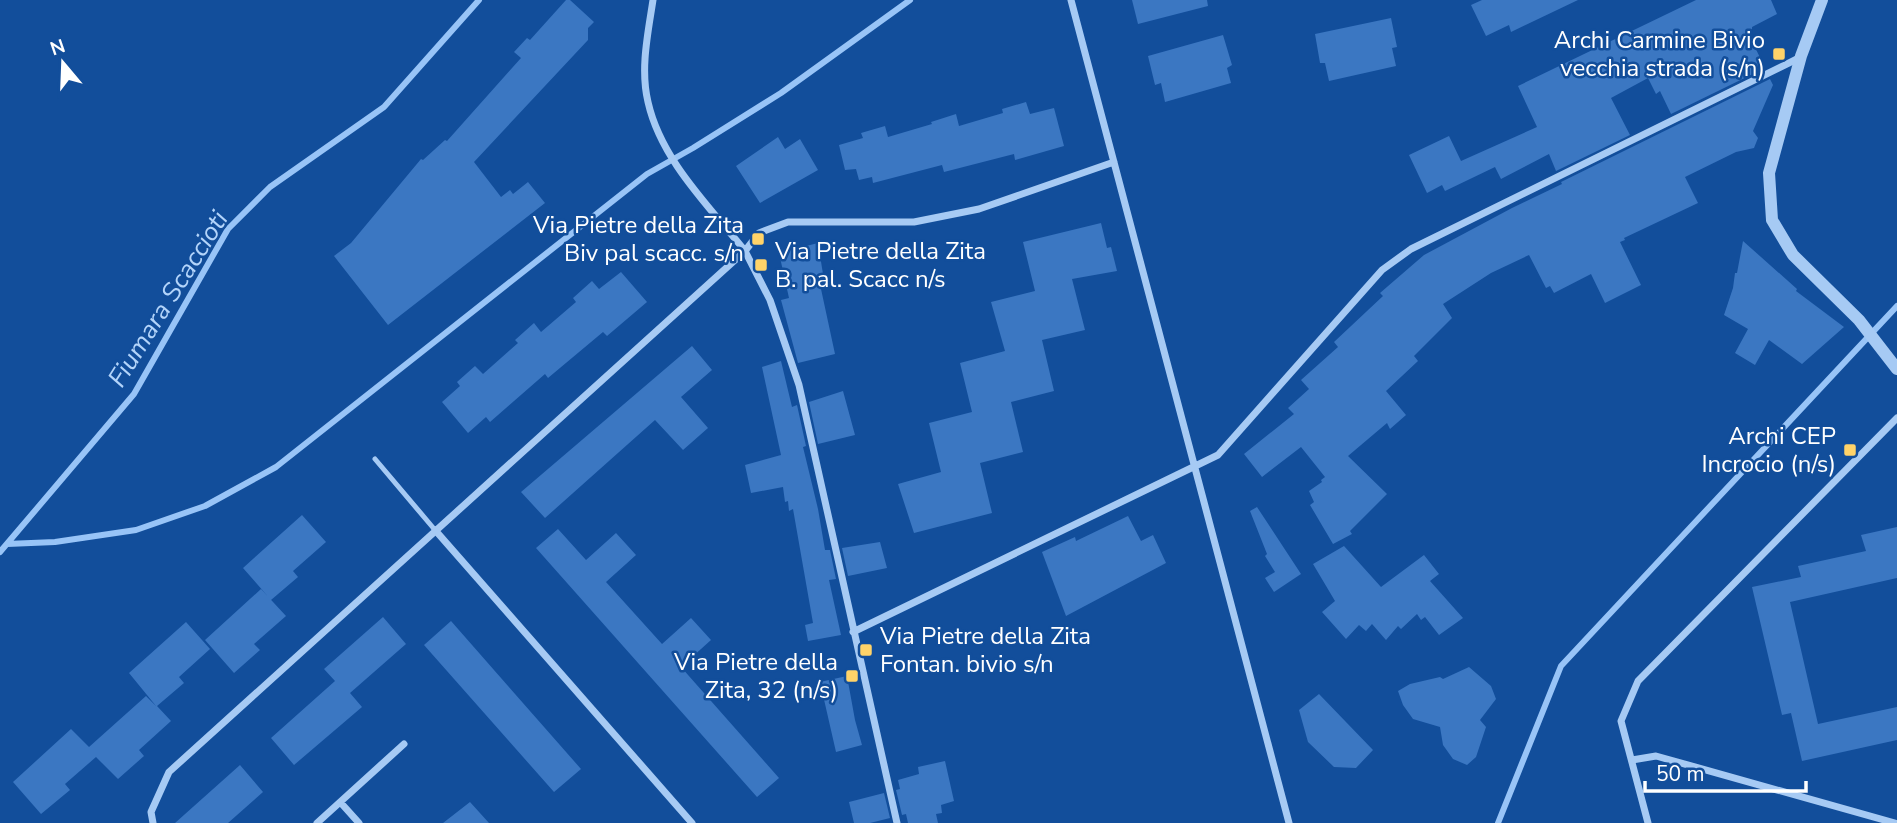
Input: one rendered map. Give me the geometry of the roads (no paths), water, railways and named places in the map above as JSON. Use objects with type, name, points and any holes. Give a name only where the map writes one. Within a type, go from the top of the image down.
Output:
[{"type":"street","points":[[653,0],[645,57],[648,102],[665,146],[745,251],[771,300],[799,385],[897,823]]},
{"type":"street","points":[[1071,0],[1289,823]]},
{"type":"street","points":[[1822,0],[1801,56],[1769,173],[1772,220],[1793,254],[1858,320],[1897,369]]},
{"type":"street","points":[[853,632],[1218,456],[1382,270],[1411,248],[1801,56]]},
{"type":"street","points":[[153,823],[151,812],[169,772],[745,251],[759,233],[788,222],[914,222],[979,209],[1114,162]]},
{"type":"street","points":[[1648,823],[1621,721],[1638,681],[1897,418]]},
{"type":"street","points":[[435,530],[692,823]]},
{"type":"street","points":[[317,823],[404,744]]},
{"type":"street","points":[[1632,760],[1656,756],[1895,823]]},
{"type":"street","points":[[341,803],[359,823]]},
{"type":"lane","points":[[375,459],[435,530]]},
{"type":"waterway","name":"Fiumara Scaccioti","points":[[0,552],[134,394],[228,229],[270,187],[384,107],[479,0]]},
{"type":"waterway","points":[[7,544],[55,542],[136,530],[205,506],[276,467],[647,174],[781,93],[910,0]]},
{"type":"waterway","points":[[1498,823],[1561,666],[1897,306]]},
{"type":"place","name":"Archi Carmine Bivio vecchia strada (s/n)","points":[[1779,54]]},
{"type":"place","name":"Via Pietre della Zita Biv pal scacc. s/n","points":[[758,239]]},
{"type":"place","name":"Via Pietre della Zita B. pal. Scacc n/s","points":[[761,265]]},
{"type":"place","name":"Archi CEP Incrocio (n/s)","points":[[1850,450]]},
{"type":"place","name":"Via Pietre della Zita Fontan. bivio s/n","points":[[866,650]]},
{"type":"place","name":"Via Pietre della Zita, 32 (n/s)","points":[[852,676]]}]
